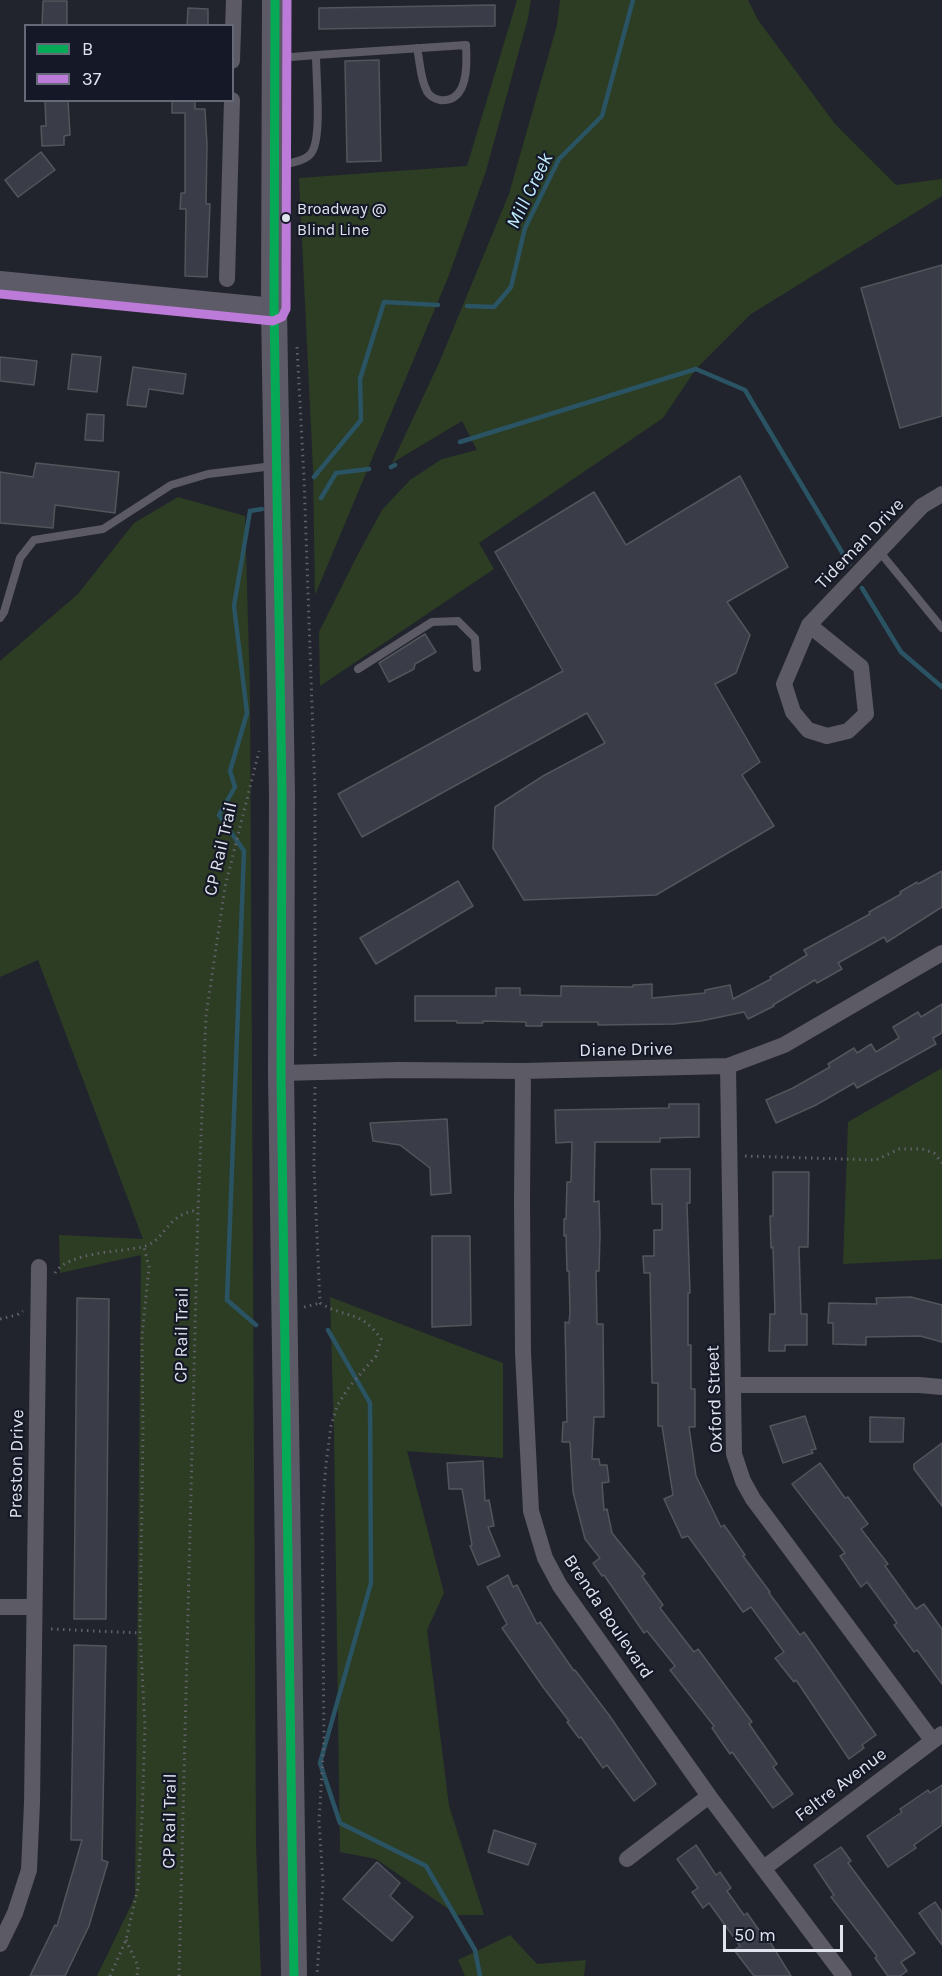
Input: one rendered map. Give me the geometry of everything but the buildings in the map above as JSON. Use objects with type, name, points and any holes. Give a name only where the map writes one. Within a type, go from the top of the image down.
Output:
[{"type":"main road","points":[[275,0],[274,309],[282,796],[281,1073],[294,1976]]},
{"type":"street","points":[[233,24],[234,0]]},
{"type":"street","points":[[227,279],[232,102]]},
{"type":"street","points":[[0,282],[274,309]]},
{"type":"street","name":"Tideman Drive","points":[[809,625],[861,667],[866,714],[848,731],[827,736],[808,730],[793,712],[784,684],[809,625],[922,506],[942,494]]},
{"type":"street","name":"Diane Drive","points":[[281,1073],[728,1066],[784,1045],[942,952]]},
{"type":"street","name":"Oxford Street","points":[[728,1066],[734,1454],[748,1490],[937,1737]]},
{"type":"street","name":"Brenda Boulevard","points":[[523,1071],[524,1352],[531,1511],[545,1558],[560,1586],[709,1796],[844,1976]]},
{"type":"street","name":"Preston Drive","points":[[0,1944],[15,1913],[29,1869],[32,1803],[39,1267]]},
{"type":"street","points":[[734,1385],[920,1384],[942,1387]]},
{"type":"street","points":[[0,1607],[34,1607]]},
{"type":"street","name":"Feltre Avenue","points":[[764,1868],[937,1737]]},
{"type":"street","points":[[627,1859],[709,1796]]},
{"type":"lane","points":[[275,58],[417,48],[466,45],[466,75],[462,89],[455,96],[448,100],[438,100],[430,96],[423,80],[417,48]]},
{"type":"lane","points":[[274,167],[302,160],[311,154],[317,136],[316,55]]},
{"type":"lane","points":[[0,618],[4,612],[20,558],[34,540],[103,529],[171,485],[208,474],[277,465]]},
{"type":"lane","points":[[879,551],[942,628]]},
{"type":"lane","points":[[358,669],[432,622],[458,621],[475,638],[477,668]]},
{"type":"path","points":[[297,347],[315,792],[314,1167],[320,1303],[329,1309],[351,1314],[372,1325],[381,1339],[376,1356],[337,1406],[331,1426],[323,1506],[324,1740],[319,1792],[323,1882],[317,1976]]},
{"type":"path","name":"CP Rail Trail","points":[[179,1976],[198,1209],[206,1016],[225,887],[255,762],[262,745]]},
{"type":"path","points":[[729,1155],[876,1160],[899,1149],[922,1149],[934,1153],[942,1163]]},
{"type":"path","points":[[54,1274],[60,1266],[101,1252],[144,1247],[160,1238],[179,1215],[198,1209]]},
{"type":"path","points":[[110,1976],[126,1940],[138,1887],[142,1818],[145,1726],[140,1633],[142,1335],[149,1267],[144,1247]]},
{"type":"path","points":[[0,1319],[17,1315],[38,1300]]},
{"type":"path","points":[[34,1629],[140,1633]]},
{"type":"path","points":[[126,1940],[138,1966],[137,1976]]},
{"type":"green space","points":[[517,0],[531,0],[528,18],[486,171],[449,275],[315,595],[313,469],[299,178],[467,166]]},
{"type":"green space","points":[[560,0],[748,0],[758,20],[835,124],[896,185],[942,179],[942,196],[751,314],[696,369],[663,418],[479,543],[494,569],[320,686],[319,632],[382,510],[410,480],[442,459],[477,450],[462,421],[392,463],[439,363],[509,194],[557,25]]},
{"type":"green space","points":[[178,497],[245,516],[250,693],[256,1844],[261,1976],[97,1976],[135,1897],[141,1255],[60,1273],[59,1235],[143,1239],[38,960],[0,977],[0,661],[78,594],[134,523]]},
{"type":"green space","points":[[942,1068],[942,1259],[843,1264],[848,1122]]},
{"type":"green space","points":[[330,1297],[503,1363],[503,1458],[407,1451],[444,1593],[427,1630],[449,1806],[484,1915],[457,1915],[376,1859],[340,1852]]},
{"type":"green space","points":[[510,1935],[537,1964],[586,1960],[584,1976],[465,1976],[458,1960]]},
{"type":"waterway","name":"Mill Creek","points":[[467,306],[494,307],[511,287],[525,228],[559,159],[602,116],[633,0]]},
{"type":"waterway","name":"Mill Creek","points":[[314,477],[361,420],[360,379],[384,302],[438,305]]},
{"type":"waterway","points":[[460,442],[696,369],[745,390],[849,564]]},
{"type":"waterway","points":[[391,467],[395,465]]},
{"type":"waterway","points":[[321,498],[336,473],[369,469]]},
{"type":"waterway","points":[[256,1325],[227,1300],[244,851],[219,815],[235,787],[230,771],[247,713],[234,606],[250,511],[262,509]]},
{"type":"waterway","points":[[862,588],[901,652],[942,687]]},
{"type":"waterway","points":[[328,1330],[370,1403],[371,1583],[320,1763],[340,1823],[426,1866],[475,1950],[480,1976]]},
{"type":"transit line","name":"B","points":[[275,0],[274,309],[282,796],[281,1073],[294,1976]]},
{"type":"transit line","name":"37","points":[[0,294],[273,321],[282,317],[286,309],[287,0]]},
{"type":"place","name":"Broadway @ Blind Line","points":[[286,218]]}]
